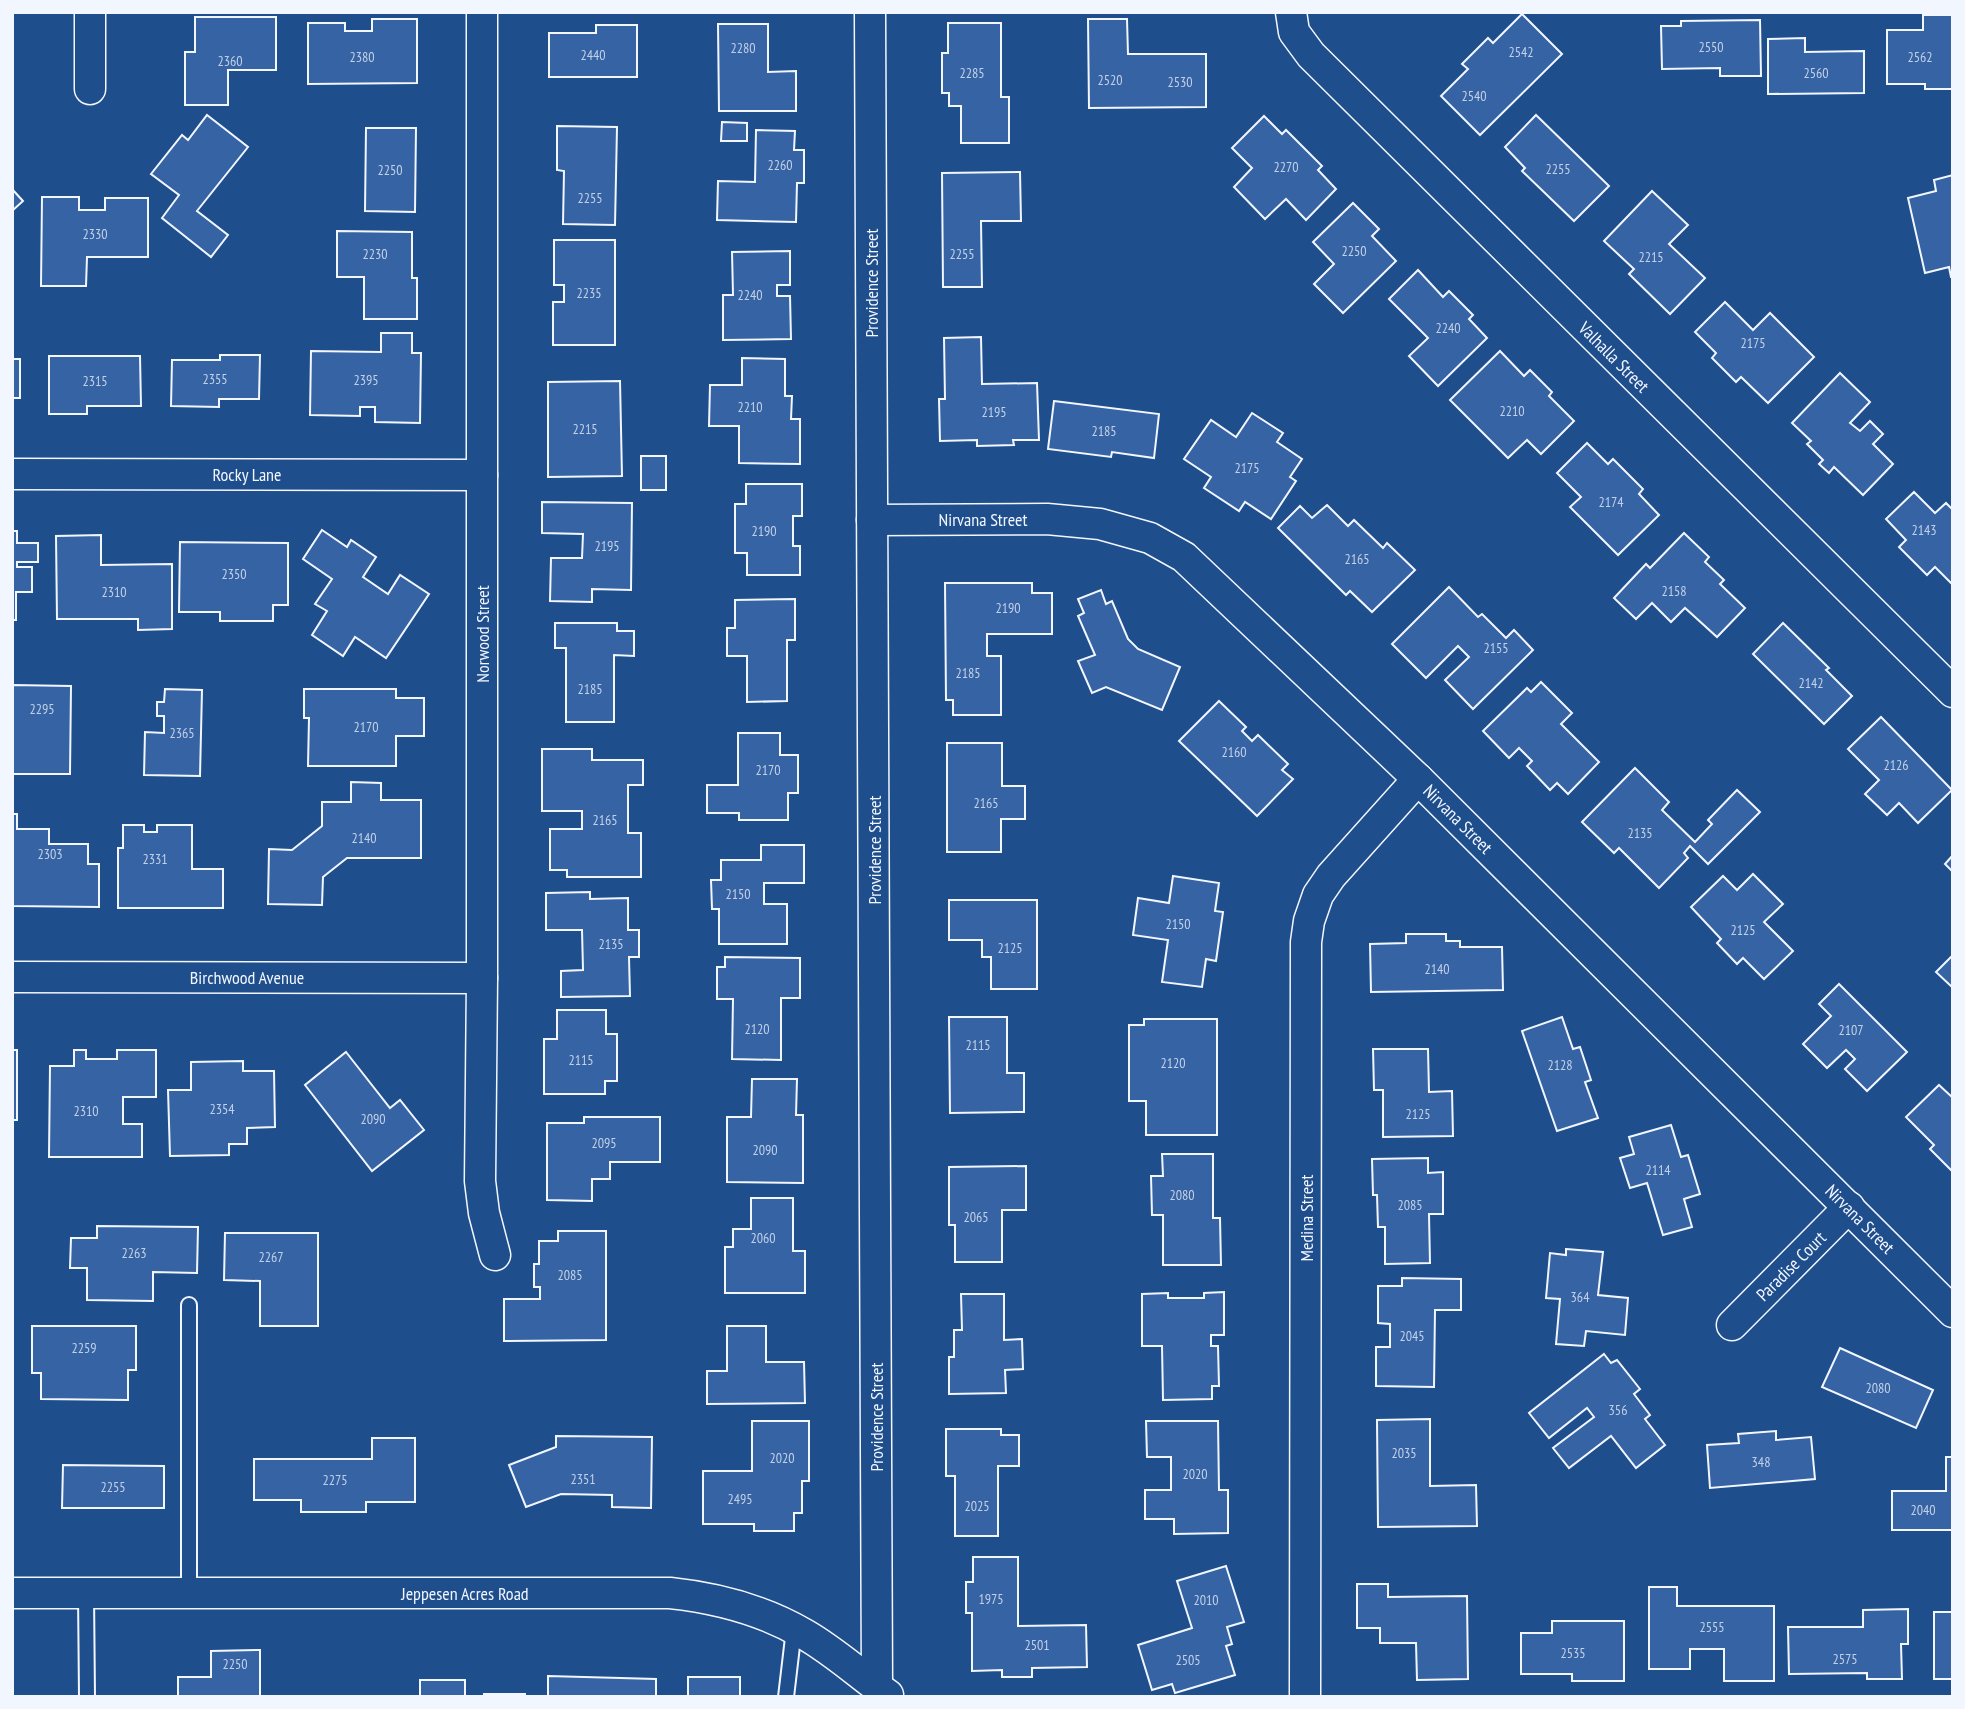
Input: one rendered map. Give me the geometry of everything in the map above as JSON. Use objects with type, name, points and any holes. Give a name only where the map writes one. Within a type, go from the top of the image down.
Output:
[{"type":"street","points":[[90,12],[90,89]]},
{"type":"street","name":"Norwood Street","points":[[482,12],[480,1181],[484,1213],[495,1255]]},
{"type":"street","name":"Providence Street","points":[[870,12],[872,520],[884,1692]]},
{"type":"street","name":"Valhalla Street","points":[[1291,12],[1294,32],[1311,55],[1953,692]]},
{"type":"street","name":"Rocky Lane","points":[[12,474],[482,475]]},
{"type":"street","name":"Nirvana Street","points":[[872,520],[1046,519],[1100,524],[1150,538],[1184,557],[1418,779],[1953,1312]]},
{"type":"street","name":"Medina Street","points":[[1305,1697],[1306,943],[1309,921],[1318,895],[1331,876],[1418,779]]},
{"type":"street","name":"Birchwood Avenue","points":[[12,977],[482,978]]},
{"type":"street","name":"Paradise Court","points":[[1732,1325],[1849,1207]]},
{"type":"street","name":"Jeppesen Acres Road","points":[[12,1593],[670,1593],[742,1607],[771,1617],[827,1649],[884,1692]]},
{"type":"lane","points":[[188,1593],[189,1305]]},
{"type":"lane","points":[[86,1593],[87,1697]]},
{"type":"lane","points":[[786,1697],[794,1629]]},
{"type":"building","points":[[1522,14],[1562,54],[1480,135],[1441,96],[1468,69],[1462,64],[1488,38],[1493,43]]},
{"type":"building","points":[[1923,15],[1953,15],[1953,89],[1925,89],[1925,84],[1887,84],[1887,30],[1923,30]]},
{"type":"building","points":[[195,17],[276,17],[276,70],[228,70],[228,105],[185,105],[185,52],[195,52]]},
{"type":"building","points":[[372,19],[417,19],[417,83],[308,84],[308,23],[345,23],[345,31],[372,31]]},
{"type":"building","points":[[1088,19],[1127,19],[1128,54],[1206,54],[1206,107],[1089,108]]},
{"type":"building","points":[[1760,20],[1761,76],[1720,76],[1720,68],[1662,69],[1661,26],[1681,26],[1681,21]]},
{"type":"building","points":[[948,23],[1001,23],[1001,97],[1009,97],[1009,143],[961,143],[961,106],[949,106],[949,93],[942,93],[942,53],[948,53]]},
{"type":"building","points":[[718,24],[768,24],[768,72],[796,71],[796,111],[719,111]]},
{"type":"building","points":[[596,25],[637,25],[637,77],[549,77],[549,33],[596,33]]},
{"type":"building","points":[[1805,38],[1805,52],[1864,51],[1864,93],[1768,94],[1768,39]]},
{"type":"building","points":[[207,115],[248,147],[197,211],[228,235],[211,257],[162,218],[179,195],[151,174],[182,135],[188,140]]},
{"type":"building","points":[[1536,115],[1609,186],[1574,221],[1522,171],[1525,168],[1505,147]]},
{"type":"building","points":[[1264,116],[1282,134],[1286,130],[1322,166],[1318,170],[1336,189],[1306,220],[1286,199],[1265,219],[1234,187],[1252,168],[1232,148]]},
{"type":"building","points":[[722,122],[747,123],[747,141],[721,141]]},
{"type":"building","points":[[557,126],[617,127],[615,225],[563,224],[564,171],[557,170]]},
{"type":"building","points":[[366,128],[416,128],[415,212],[365,211]]},
{"type":"building","points":[[756,130],[795,131],[794,150],[804,150],[804,183],[797,183],[796,222],[717,220],[718,181],[755,182]]},
{"type":"building","points":[[1020,172],[1021,221],[981,221],[982,287],[943,287],[942,173]]},
{"type":"building","points":[[1953,175],[1951,277],[1949,267],[1925,273],[1908,198],[1936,191],[1934,180]]},
{"type":"building","points":[[12,189],[23,201],[12,211]]},
{"type":"building","points":[[1652,191],[1688,225],[1669,244],[1705,278],[1670,314],[1629,274],[1634,269],[1604,241]]},
{"type":"building","points":[[42,197],[79,197],[79,210],[105,210],[105,198],[148,198],[148,257],[87,257],[86,286],[41,286]]},
{"type":"building","points":[[1353,203],[1379,229],[1372,236],[1396,261],[1343,313],[1314,284],[1334,264],[1313,242]]},
{"type":"building","points":[[337,231],[412,232],[412,278],[417,278],[417,319],[364,319],[364,277],[337,277]]},
{"type":"building","points":[[554,240],[615,240],[615,345],[553,345],[553,302],[564,302],[564,285],[554,285]]},
{"type":"building","points":[[790,251],[790,285],[777,285],[777,296],[790,296],[791,339],[723,340],[723,295],[733,295],[732,252]]},
{"type":"building","points":[[1418,270],[1443,297],[1449,291],[1473,315],[1469,319],[1487,338],[1438,386],[1409,356],[1428,338],[1389,299]]},
{"type":"building","points":[[1725,302],[1753,330],[1770,313],[1814,357],[1768,403],[1741,377],[1736,382],[1712,358],[1716,353],[1695,332]]},
{"type":"building","points":[[381,333],[412,333],[412,353],[421,353],[420,423],[375,422],[375,407],[360,407],[360,416],[310,415],[311,351],[381,352]]},
{"type":"building","points":[[981,337],[982,384],[1037,383],[1039,440],[1013,440],[1014,445],[977,446],[977,440],[940,441],[939,399],[945,399],[944,338]]},
{"type":"building","points":[[1500,351],[1524,376],[1530,370],[1552,392],[1549,396],[1574,421],[1541,454],[1527,440],[1508,458],[1450,400]]},
{"type":"building","points":[[220,355],[260,355],[259,399],[219,399],[219,407],[171,406],[172,360],[220,360]]},
{"type":"building","points":[[49,356],[140,356],[141,406],[87,406],[87,414],[49,414]]},
{"type":"building","points":[[742,358],[785,359],[785,396],[792,396],[791,419],[800,419],[800,464],[739,463],[739,426],[709,426],[710,385],[742,385]]},
{"type":"building","points":[[12,359],[20,359],[20,398],[12,398]]},
{"type":"building","points":[[1840,373],[1870,402],[1850,423],[1860,431],[1870,421],[1883,434],[1873,444],[1893,464],[1863,495],[1834,467],[1829,473],[1819,464],[1823,460],[1807,444],[1811,441],[1792,423]]},
{"type":"building","points":[[620,381],[622,476],[548,477],[548,382]]},
{"type":"building","points":[[1054,401],[1159,414],[1154,458],[1112,452],[1111,457],[1048,449]]},
{"type":"building","points":[[1252,413],[1283,433],[1277,442],[1302,459],[1290,477],[1296,481],[1271,519],[1245,502],[1239,511],[1204,488],[1211,477],[1184,459],[1211,420],[1236,437]]},
{"type":"building","points":[[1587,443],[1608,464],[1613,459],[1643,489],[1639,494],[1659,515],[1618,555],[1570,507],[1581,497],[1557,473]]},
{"type":"building","points":[[641,456],[666,456],[666,490],[641,490]]},
{"type":"building","points":[[746,484],[802,484],[802,516],[793,516],[793,546],[800,546],[800,575],[747,575],[747,553],[735,553],[735,504],[746,504]]},
{"type":"building","points":[[1914,492],[1935,513],[1946,503],[1953,510],[1953,585],[1935,567],[1927,575],[1899,547],[1906,540],[1886,519]]},
{"type":"building","points":[[542,502],[632,503],[631,590],[592,589],[592,602],[550,601],[551,558],[582,558],[583,534],[542,533]]},
{"type":"building","points":[[1327,505],[1348,526],[1354,520],[1383,548],[1387,543],[1415,570],[1372,612],[1350,591],[1346,595],[1278,528],[1300,506],[1312,518]]},
{"type":"building","points":[[322,530],[347,547],[351,540],[376,557],[363,577],[388,594],[400,575],[429,594],[386,658],[355,637],[343,656],[312,635],[327,611],[315,604],[332,579],[303,559]]},
{"type":"building","points":[[12,531],[17,531],[17,543],[38,543],[38,562],[17,562],[17,567],[32,567],[32,592],[16,592],[16,620],[12,620]]},
{"type":"building","points":[[1684,533],[1709,557],[1705,562],[1724,580],[1720,584],[1745,608],[1717,637],[1685,608],[1671,622],[1652,603],[1636,619],[1614,598],[1646,564],[1650,568]]},
{"type":"building","points":[[101,535],[101,565],[172,564],[172,629],[138,630],[138,619],[57,619],[56,536]]},
{"type":"building","points":[[180,542],[288,543],[288,605],[273,605],[273,621],[220,621],[220,612],[179,612]]},
{"type":"building","points":[[945,583],[1032,583],[1032,593],[1052,593],[1052,634],[987,634],[987,656],[1001,656],[1001,715],[953,715],[953,700],[946,700]]},
{"type":"building","points":[[1449,587],[1478,617],[1482,614],[1506,638],[1514,630],[1533,650],[1473,709],[1445,680],[1469,657],[1458,646],[1426,678],[1392,644]]},
{"type":"building","points":[[1101,590],[1106,604],[1112,601],[1128,639],[1138,649],[1180,667],[1162,710],[1106,687],[1092,693],[1078,661],[1095,655],[1078,616],[1084,613],[1078,599]]},
{"type":"building","points":[[795,599],[795,640],[787,640],[787,701],[747,702],[747,656],[727,656],[727,628],[735,628],[735,600]]},
{"type":"building","points":[[555,623],[617,623],[617,631],[634,631],[634,656],[614,655],[614,722],[566,722],[566,648],[555,648]]},
{"type":"building","points":[[1783,623],[1829,668],[1826,670],[1852,696],[1824,724],[1753,654]]},
{"type":"building","points":[[1541,682],[1572,713],[1561,724],[1599,762],[1568,794],[1557,783],[1550,790],[1527,766],[1532,761],[1519,748],[1509,758],[1483,731],[1527,688],[1531,692]]},
{"type":"building","points":[[13,685],[71,686],[70,774],[12,774]]},
{"type":"building","points":[[165,689],[202,690],[200,776],[144,775],[145,732],[164,733],[164,716],[157,716],[157,702],[164,702]]},
{"type":"building","points":[[304,689],[396,689],[396,698],[424,698],[424,736],[396,736],[396,766],[308,766],[309,718],[304,718]]},
{"type":"building","points":[[1219,701],[1246,727],[1242,731],[1252,741],[1258,735],[1288,764],[1282,770],[1293,779],[1257,816],[1179,741]]},
{"type":"building","points":[[1881,717],[1952,790],[1918,823],[1899,803],[1887,815],[1865,794],[1879,780],[1848,749]]},
{"type":"building","points":[[738,733],[780,733],[780,755],[798,755],[798,793],[788,793],[788,820],[739,820],[739,813],[707,813],[707,785],[738,785]]},
{"type":"building","points":[[947,743],[1002,743],[1002,786],[1025,786],[1025,819],[1001,819],[1001,852],[947,852]]},
{"type":"building","points":[[542,749],[592,749],[592,760],[643,760],[643,785],[628,785],[628,833],[641,833],[641,877],[567,877],[567,870],[550,870],[550,829],[582,829],[582,811],[542,811]]},
{"type":"building","points":[[1635,768],[1669,802],[1662,810],[1695,842],[1712,824],[1708,820],[1737,790],[1760,812],[1708,864],[1690,846],[1684,853],[1688,858],[1659,888],[1619,848],[1614,853],[1582,822]]},
{"type":"building","points":[[351,782],[381,783],[381,800],[421,800],[421,858],[347,858],[323,877],[322,905],[268,904],[269,849],[292,850],[322,826],[322,802],[351,802]]},
{"type":"building","points":[[12,814],[17,814],[17,829],[49,829],[49,844],[88,844],[88,864],[99,864],[99,907],[12,906]]},
{"type":"building","points":[[123,825],[144,825],[144,832],[157,832],[157,825],[192,825],[192,869],[223,869],[223,908],[118,908],[118,848],[123,848]]},
{"type":"building","points":[[761,845],[804,845],[804,883],[764,883],[764,904],[787,904],[787,944],[719,944],[719,909],[712,909],[711,880],[721,880],[721,860],[761,860]]},
{"type":"building","points":[[1953,855],[1953,872],[1945,864]]},
{"type":"building","points":[[1753,874],[1783,904],[1764,922],[1793,951],[1764,979],[1743,958],[1737,964],[1717,943],[1721,939],[1691,907],[1723,876],[1737,890]]},
{"type":"building","points":[[1173,876],[1219,883],[1215,911],[1223,912],[1216,961],[1206,959],[1202,987],[1162,982],[1168,940],[1133,935],[1138,898],[1169,903]]},
{"type":"building","points":[[590,892],[590,899],[628,898],[628,930],[639,930],[639,957],[629,957],[630,996],[561,997],[561,971],[583,970],[582,930],[546,930],[546,893]]},
{"type":"building","points":[[949,900],[1037,900],[1037,989],[991,989],[991,957],[982,957],[982,940],[949,940]]},
{"type":"building","points":[[1406,934],[1446,934],[1446,941],[1460,941],[1460,947],[1502,947],[1503,990],[1371,992],[1370,944],[1406,943]]},
{"type":"building","points":[[1953,955],[1953,988],[1936,972]]},
{"type":"building","points":[[725,957],[800,958],[800,998],[781,998],[781,1060],[732,1059],[733,999],[717,999],[717,967],[725,967]]},
{"type":"building","points":[[1839,984],[1907,1052],[1867,1091],[1845,1069],[1855,1059],[1846,1050],[1827,1068],[1803,1044],[1831,1016],[1819,1004]]},
{"type":"building","points":[[557,1010],[606,1010],[606,1034],[617,1034],[617,1081],[605,1081],[605,1094],[544,1094],[544,1039],[557,1039]]},
{"type":"building","points":[[949,1017],[1007,1017],[1007,1073],[1024,1073],[1024,1112],[950,1113]]},
{"type":"building","points":[[1562,1017],[1573,1049],[1580,1047],[1591,1080],[1585,1082],[1598,1118],[1557,1131],[1522,1031]]},
{"type":"building","points":[[1144,1019],[1217,1019],[1217,1135],[1146,1135],[1146,1101],[1129,1101],[1129,1025],[1144,1025]]},
{"type":"building","points":[[1373,1049],[1428,1049],[1429,1092],[1452,1091],[1453,1136],[1383,1137],[1383,1090],[1374,1090]]},
{"type":"building","points":[[12,1050],[17,1050],[17,1120],[12,1120]]},
{"type":"building","points":[[74,1050],[86,1050],[86,1059],[117,1059],[117,1050],[156,1050],[156,1097],[123,1097],[123,1124],[142,1124],[142,1157],[49,1157],[50,1066],[74,1066]]},
{"type":"building","points":[[346,1052],[390,1108],[400,1100],[424,1130],[372,1171],[305,1085]]},
{"type":"building","points":[[243,1061],[243,1071],[274,1071],[275,1127],[247,1128],[247,1144],[229,1144],[229,1155],[170,1156],[168,1090],[191,1090],[191,1062]]},
{"type":"building","points":[[752,1079],[797,1079],[796,1115],[803,1115],[803,1183],[727,1182],[727,1117],[751,1117]]},
{"type":"building","points":[[1939,1085],[1953,1098],[1953,1172],[1930,1149],[1934,1145],[1906,1117]]},
{"type":"building","points":[[584,1117],[660,1117],[660,1162],[610,1162],[610,1179],[592,1179],[592,1201],[547,1200],[547,1123],[584,1123]]},
{"type":"building","points":[[1671,1125],[1681,1157],[1688,1155],[1700,1194],[1684,1199],[1692,1227],[1663,1235],[1647,1183],[1630,1188],[1620,1158],[1634,1154],[1629,1137]]},
{"type":"building","points":[[1162,1154],[1213,1154],[1213,1218],[1220,1218],[1221,1265],[1163,1265],[1163,1215],[1152,1215],[1151,1176],[1163,1176]]},
{"type":"building","points":[[1428,1158],[1428,1173],[1443,1172],[1443,1214],[1429,1214],[1430,1263],[1385,1264],[1385,1227],[1378,1227],[1377,1195],[1373,1195],[1372,1159]]},
{"type":"building","points":[[1026,1166],[1026,1210],[1002,1210],[1002,1262],[955,1262],[955,1225],[949,1225],[949,1167]]},
{"type":"building","points":[[751,1198],[793,1198],[793,1251],[805,1251],[805,1293],[725,1293],[725,1247],[733,1247],[733,1229],[751,1229]]},
{"type":"building","points":[[97,1226],[198,1227],[197,1273],[153,1272],[153,1301],[87,1300],[87,1268],[70,1268],[71,1238],[97,1238]]},
{"type":"building","points":[[558,1231],[606,1231],[606,1340],[504,1341],[504,1299],[540,1299],[540,1287],[534,1287],[534,1264],[539,1264],[539,1241],[558,1241]]},
{"type":"building","points":[[225,1233],[318,1233],[318,1326],[260,1326],[260,1281],[224,1280]]},
{"type":"building","points":[[1566,1249],[1603,1252],[1598,1295],[1628,1298],[1625,1335],[1586,1331],[1584,1346],[1556,1344],[1560,1299],[1546,1298],[1550,1253],[1566,1255]]},
{"type":"building","points":[[1402,1278],[1461,1279],[1461,1310],[1435,1310],[1434,1387],[1376,1386],[1376,1347],[1390,1347],[1390,1324],[1378,1323],[1378,1286],[1402,1286]]},
{"type":"building","points":[[1224,1292],[1224,1335],[1211,1335],[1211,1346],[1218,1346],[1219,1386],[1212,1386],[1212,1399],[1163,1400],[1162,1346],[1142,1346],[1142,1294],[1168,1293],[1168,1298],[1204,1298],[1204,1293]]},
{"type":"building","points":[[961,1294],[1004,1294],[1004,1340],[1022,1339],[1023,1369],[1005,1370],[1006,1393],[949,1394],[949,1357],[954,1357],[954,1330],[962,1330]]},
{"type":"building","points":[[32,1326],[136,1326],[136,1370],[128,1370],[128,1400],[41,1399],[41,1373],[32,1373]]},
{"type":"building","points":[[727,1326],[766,1326],[766,1362],[804,1362],[805,1403],[707,1404],[707,1371],[727,1371]]},
{"type":"building","points":[[1840,1348],[1933,1390],[1916,1428],[1822,1387]]},
{"type":"building","points":[[1604,1354],[1611,1363],[1617,1360],[1640,1389],[1634,1394],[1650,1415],[1645,1419],[1665,1445],[1636,1468],[1611,1436],[1569,1468],[1553,1448],[1594,1417],[1587,1408],[1549,1438],[1529,1413]]},
{"type":"building","points":[[1430,1419],[1430,1486],[1476,1485],[1477,1526],[1378,1527],[1377,1420]]},
{"type":"building","points":[[752,1421],[809,1421],[809,1481],[802,1481],[802,1513],[794,1513],[794,1531],[754,1531],[754,1524],[703,1524],[703,1471],[752,1471]]},
{"type":"building","points":[[1146,1421],[1218,1421],[1219,1490],[1228,1490],[1228,1533],[1174,1534],[1174,1519],[1145,1519],[1145,1490],[1171,1490],[1171,1457],[1147,1457]]},
{"type":"building","points":[[946,1429],[1001,1429],[1001,1435],[1019,1435],[1019,1466],[998,1466],[998,1536],[955,1536],[955,1476],[946,1476]]},
{"type":"building","points":[[1776,1431],[1776,1440],[1811,1437],[1815,1479],[1710,1488],[1707,1445],[1739,1443],[1738,1434]]},
{"type":"building","points":[[556,1436],[652,1437],[651,1508],[612,1507],[612,1495],[561,1494],[526,1507],[509,1465],[556,1447]]},
{"type":"building","points":[[372,1438],[415,1438],[415,1502],[366,1502],[366,1512],[301,1512],[301,1500],[254,1500],[254,1459],[372,1459]]},
{"type":"building","points":[[1946,1457],[1953,1457],[1953,1530],[1892,1530],[1892,1491],[1946,1491]]},
{"type":"building","points":[[63,1465],[164,1466],[164,1508],[62,1508]]},
{"type":"building","points":[[973,1557],[1018,1557],[1018,1626],[1086,1625],[1087,1667],[1032,1668],[1032,1677],[1002,1677],[1002,1670],[972,1671],[972,1613],[966,1613],[966,1582],[973,1582]]},
{"type":"building","points":[[1226,1566],[1244,1622],[1227,1627],[1232,1644],[1226,1646],[1235,1675],[1175,1693],[1172,1684],[1152,1690],[1138,1645],[1192,1628],[1177,1581]]},
{"type":"building","points":[[1357,1584],[1388,1584],[1388,1597],[1467,1596],[1468,1679],[1417,1680],[1416,1643],[1380,1643],[1380,1628],[1357,1628]]},
{"type":"building","points":[[1649,1587],[1677,1587],[1677,1606],[1774,1606],[1774,1681],[1724,1681],[1724,1649],[1690,1649],[1690,1669],[1649,1669]]},
{"type":"building","points":[[1908,1609],[1908,1644],[1901,1644],[1902,1679],[1867,1679],[1867,1673],[1789,1674],[1788,1627],[1863,1627],[1863,1610]]},
{"type":"building","points":[[1934,1612],[1953,1612],[1953,1679],[1934,1679]]},
{"type":"building","points":[[1552,1621],[1624,1621],[1624,1681],[1572,1681],[1572,1674],[1521,1674],[1521,1633],[1552,1633]]},
{"type":"building","points":[[260,1650],[260,1697],[178,1697],[178,1677],[211,1677],[211,1651]]},
{"type":"building","points":[[548,1676],[656,1679],[656,1697],[548,1697]]},
{"type":"building","points":[[688,1677],[740,1677],[740,1697],[688,1697]]},
{"type":"building","points":[[420,1680],[465,1680],[465,1697],[420,1697]]},
{"type":"building","points":[[484,1694],[525,1694],[525,1697],[484,1697]]}]
